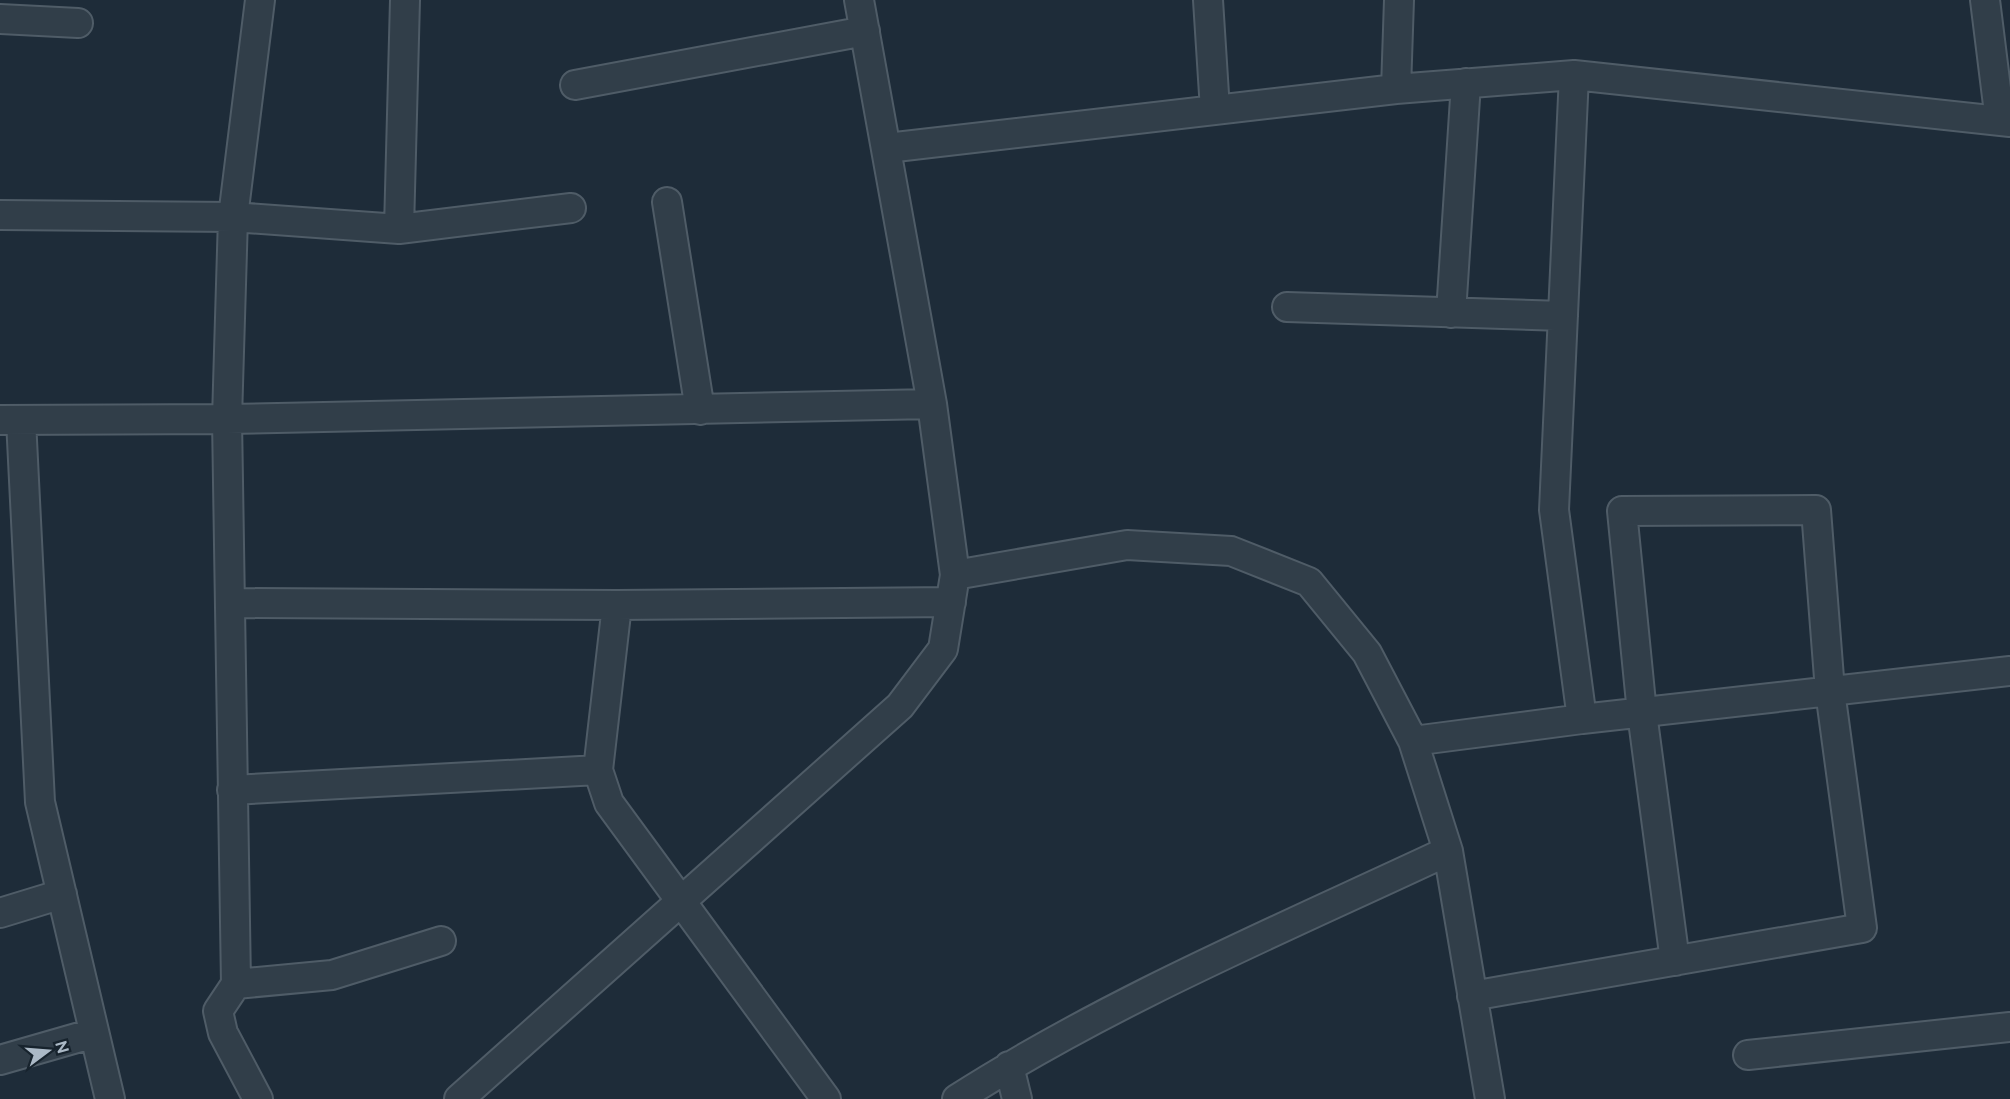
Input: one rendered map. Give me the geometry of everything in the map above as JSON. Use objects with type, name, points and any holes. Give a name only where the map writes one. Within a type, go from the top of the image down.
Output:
[{"type":"street","points":[[258,1099],[223,1033],[218,1011],[236,984],[227,419],[233,217],[260,0]]},
{"type":"street","points":[[399,229],[405,0]]},
{"type":"street","points":[[459,1099],[900,706],[943,649],[953,588],[932,405],[859,0]]},
{"type":"street","points":[[1208,0],[1215,110]]},
{"type":"street","points":[[1396,89],[1399,0]]},
{"type":"street","points":[[887,148],[1396,89],[1574,75],[2005,121],[1985,0]]},
{"type":"street","points":[[0,19],[78,22]]},
{"type":"street","points":[[575,85],[865,31]]},
{"type":"street","points":[[1574,75],[1554,510],[1582,719]]},
{"type":"street","points":[[1450,313],[1466,83]]},
{"type":"street","points":[[667,202],[700,410]]},
{"type":"street","points":[[0,214],[233,217],[399,229],[571,208]]},
{"type":"street","points":[[1287,307],[1563,316]]},
{"type":"street","points":[[110,1099],[40,802],[10,420],[227,419],[932,405]]},
{"type":"street","points":[[1472,996],[1862,928],[1830,691],[1816,510],[1622,511],[1642,713],[1675,960]]},
{"type":"street","points":[[230,603],[617,605],[953,588],[1126,545],[1231,551],[1310,582],[1367,652],[1413,741],[1448,851],[1490,1099]]},
{"type":"street","points":[[617,605],[598,770],[609,803],[679,902],[826,1099]]},
{"type":"street","points":[[1413,741],[1582,719],[2010,671]]},
{"type":"street","points":[[232,790],[598,770]]},
{"type":"street","points":[[957,1099],[1009,1066],[1132,999],[1448,851]]},
{"type":"street","points":[[0,914],[62,894]]},
{"type":"street","points":[[236,984],[332,975],[441,941]]},
{"type":"street","points":[[1748,1055],[2010,1027]]},
{"type":"street","points":[[0,1060],[94,1033]]},
{"type":"street","points":[[1009,1066],[1017,1099]]}]
